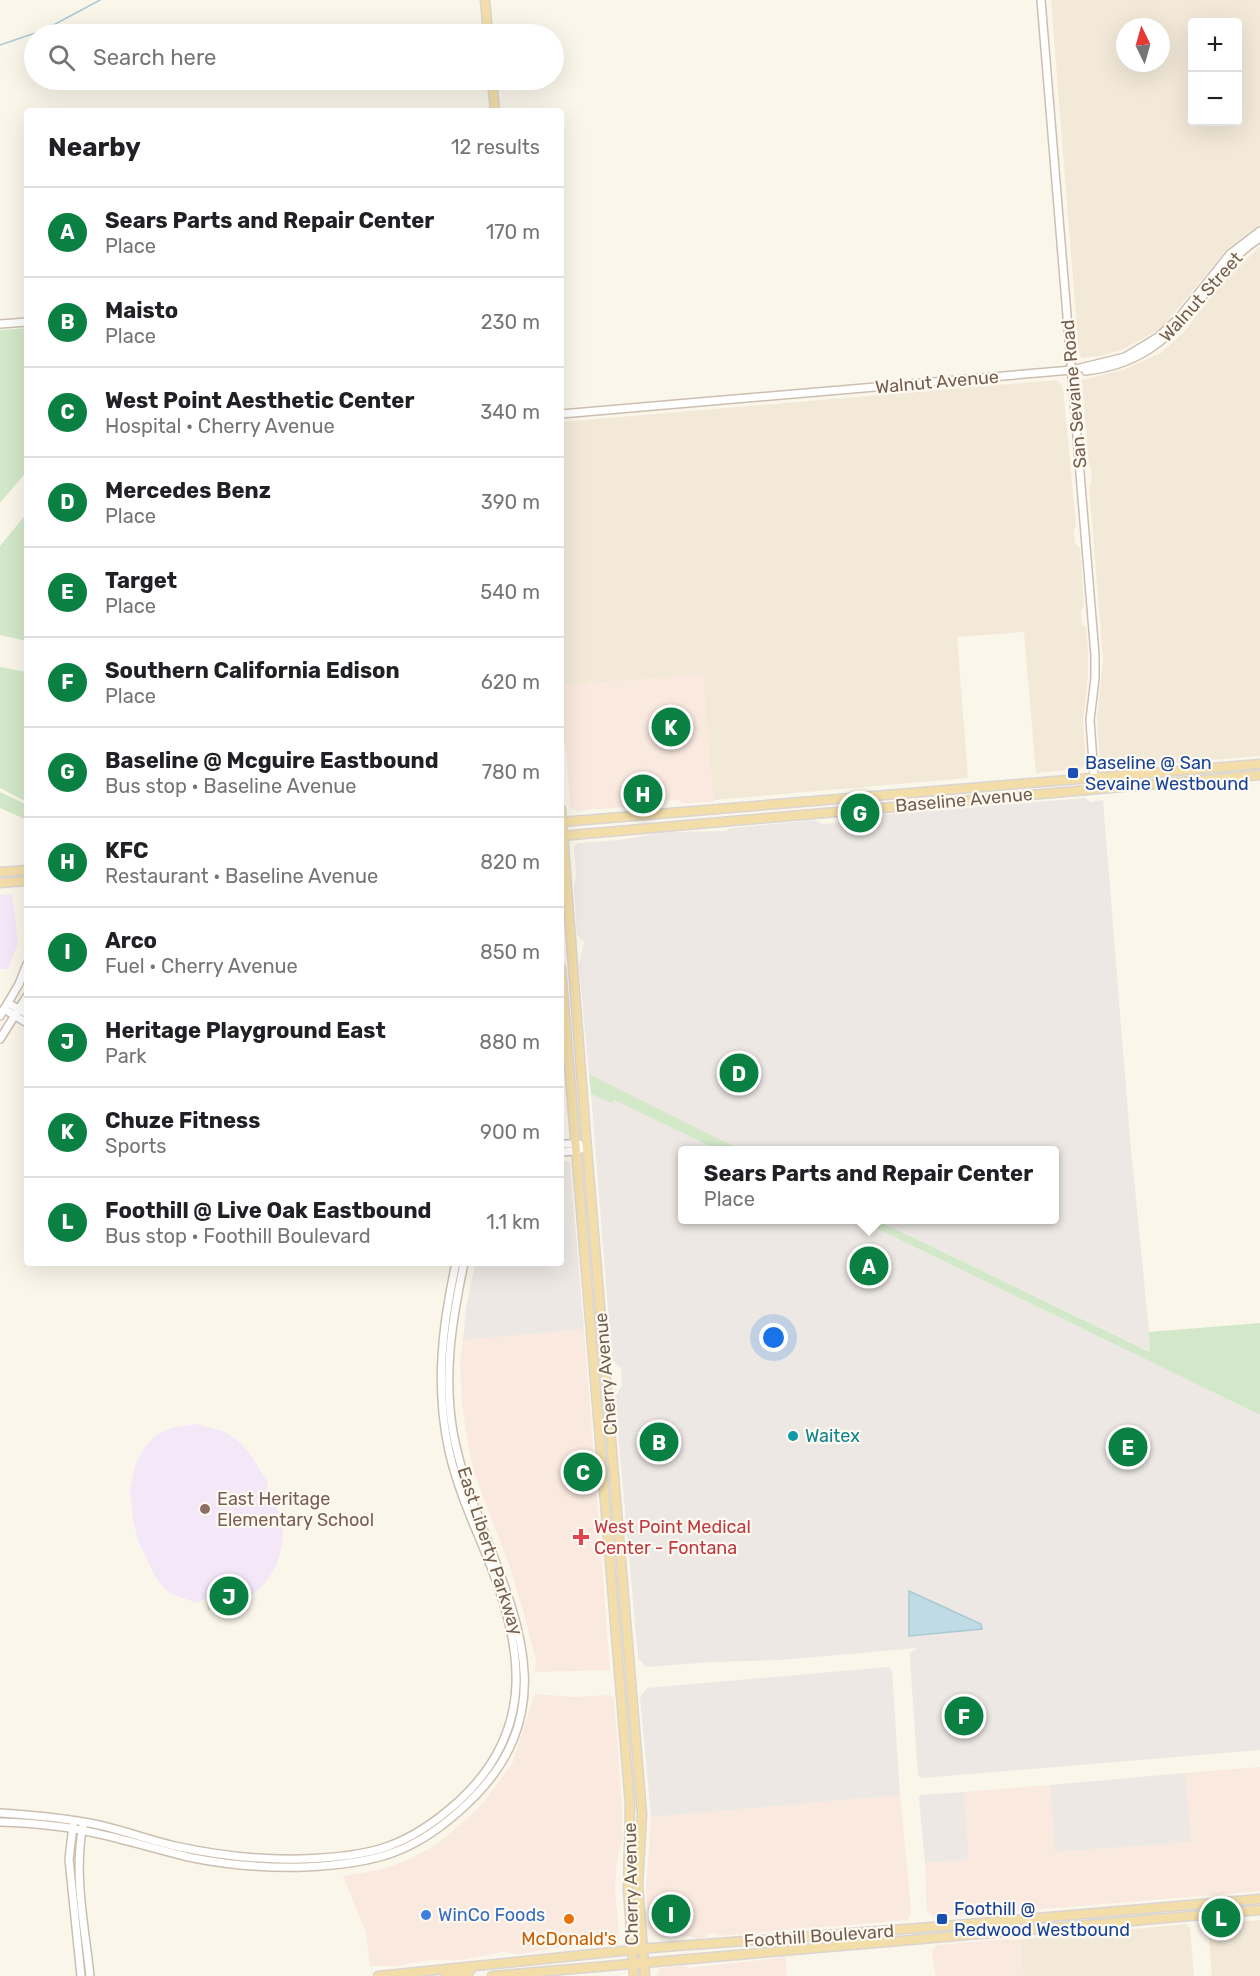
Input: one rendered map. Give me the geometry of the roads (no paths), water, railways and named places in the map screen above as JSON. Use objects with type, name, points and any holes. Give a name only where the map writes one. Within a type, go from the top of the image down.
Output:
[{"type":"main road","points":[[485,0],[487,24]]},
{"type":"main road","points":[[493,90],[495,108]]},
{"type":"main road","name":"Baseline Avenue","points":[[564,822],[1260,764]]},
{"type":"main road","name":"Baseline Avenue","points":[[564,836],[1260,775]]},
{"type":"main road","name":"Cherry Avenue","points":[[564,862],[642,1814],[638,1885],[645,1976]]},
{"type":"main road","points":[[0,872],[24,870]]},
{"type":"main road","points":[[0,883],[24,881]]},
{"type":"main road","name":"Cherry Avenue","points":[[564,1006],[630,1805],[628,1881],[634,1976]]},
{"type":"main road","name":"Foothill Boulevard","points":[[378,1976],[643,1949],[1260,1899]]},
{"type":"main road","name":"Foothill Boulevard","points":[[492,1976],[1260,1910]]},
{"type":"main road","points":[[445,1976],[466,1974],[470,1971],[470,1967]]},
{"type":"street","name":"San Sevaine Road","points":[[1041,0],[1095,655],[1090,720],[1095,789]]},
{"type":"street","name":"Walnut Avenue","points":[[564,414],[1072,370],[1125,357],[1158,337],[1178,320],[1230,254],[1260,231]]},
{"type":"street","name":"Walnut Street","points":[[1072,370],[1078,372],[1116,366],[1162,342],[1181,324],[1232,261],[1260,238]]},
{"type":"street","points":[[0,324],[24,322]]},
{"type":"street","points":[[0,1017],[24,969]]},
{"type":"street","points":[[0,1039],[24,1001]]},
{"type":"street","points":[[6,1006],[24,1020]]},
{"type":"street","points":[[17,1013],[24,1014]]},
{"type":"street","points":[[564,1145],[575,1147]]},
{"type":"street","points":[[564,1151],[586,1146]]},
{"type":"street","name":"East Liberty Parkway","points":[[0,1813],[73,1824],[238,1856],[300,1859],[365,1853],[398,1844],[429,1826],[472,1788],[492,1763],[507,1734],[516,1698],[517,1669],[500,1595],[461,1494],[445,1430],[441,1388],[441,1353],[447,1303],[455,1266]]},
{"type":"street","name":"East Liberty Parkway","points":[[83,1826],[195,1858],[236,1864],[301,1867],[364,1862],[396,1853],[426,1838],[467,1804],[496,1772],[510,1747],[520,1718],[524,1691],[524,1665],[511,1604],[493,1550],[471,1498],[453,1431],[448,1363],[454,1305],[463,1266]]},
{"type":"street","name":"East Liberty Parkway","points":[[0,1822],[73,1824]]},
{"type":"street","points":[[73,1824],[70,1870],[81,1976]]},
{"type":"street","points":[[83,1826],[80,1872],[90,1976]]},
{"type":"water","points":[[909,1591],[981,1624],[982,1629],[909,1636]]},
{"type":"waterway","points":[[55,24],[100,0]]},
{"type":"waterway","points":[[0,45],[24,37]]},
{"type":"place","name":"Chuze Fitness","points":[[671,727]]},
{"type":"place","name":"Baseline @ San Sevaine Westbound","points":[[1073,773]]},
{"type":"place","name":"KFC","points":[[643,794]]},
{"type":"place","name":"Baseline @ Mcguire Eastbound","points":[[860,813]]},
{"type":"place","name":"Mercedes Benz","points":[[739,1073]]},
{"type":"place","name":"Sears Parts and Repair Center","points":[[869,1266]]},
{"type":"place","name":"Waitex","points":[[793,1436]]},
{"type":"place","name":"Maisto","points":[[659,1442]]},
{"type":"place","name":"Target","points":[[1128,1447]]},
{"type":"place","name":"West Point Aesthetic Center","points":[[583,1472]]},
{"type":"place","name":"East Heritage Elementary School","points":[[205,1509]]},
{"type":"place","name":"West Point Medical Center - Fontana","points":[[581,1537]]},
{"type":"place","name":"Heritage Playground East","points":[[229,1596]]},
{"type":"place","name":"Southern California Edison","points":[[964,1716]]},
{"type":"place","name":"Arco","points":[[671,1914]]},
{"type":"place","name":"WinCo Foods","points":[[426,1915]]},
{"type":"place","name":"Foothill @ Live Oak Eastbound","points":[[1221,1918]]},
{"type":"place","name":"McDonald's","points":[[569,1919]]},
{"type":"place","name":"Foothill @ Redwood Westbound","points":[[942,1919]]}]
